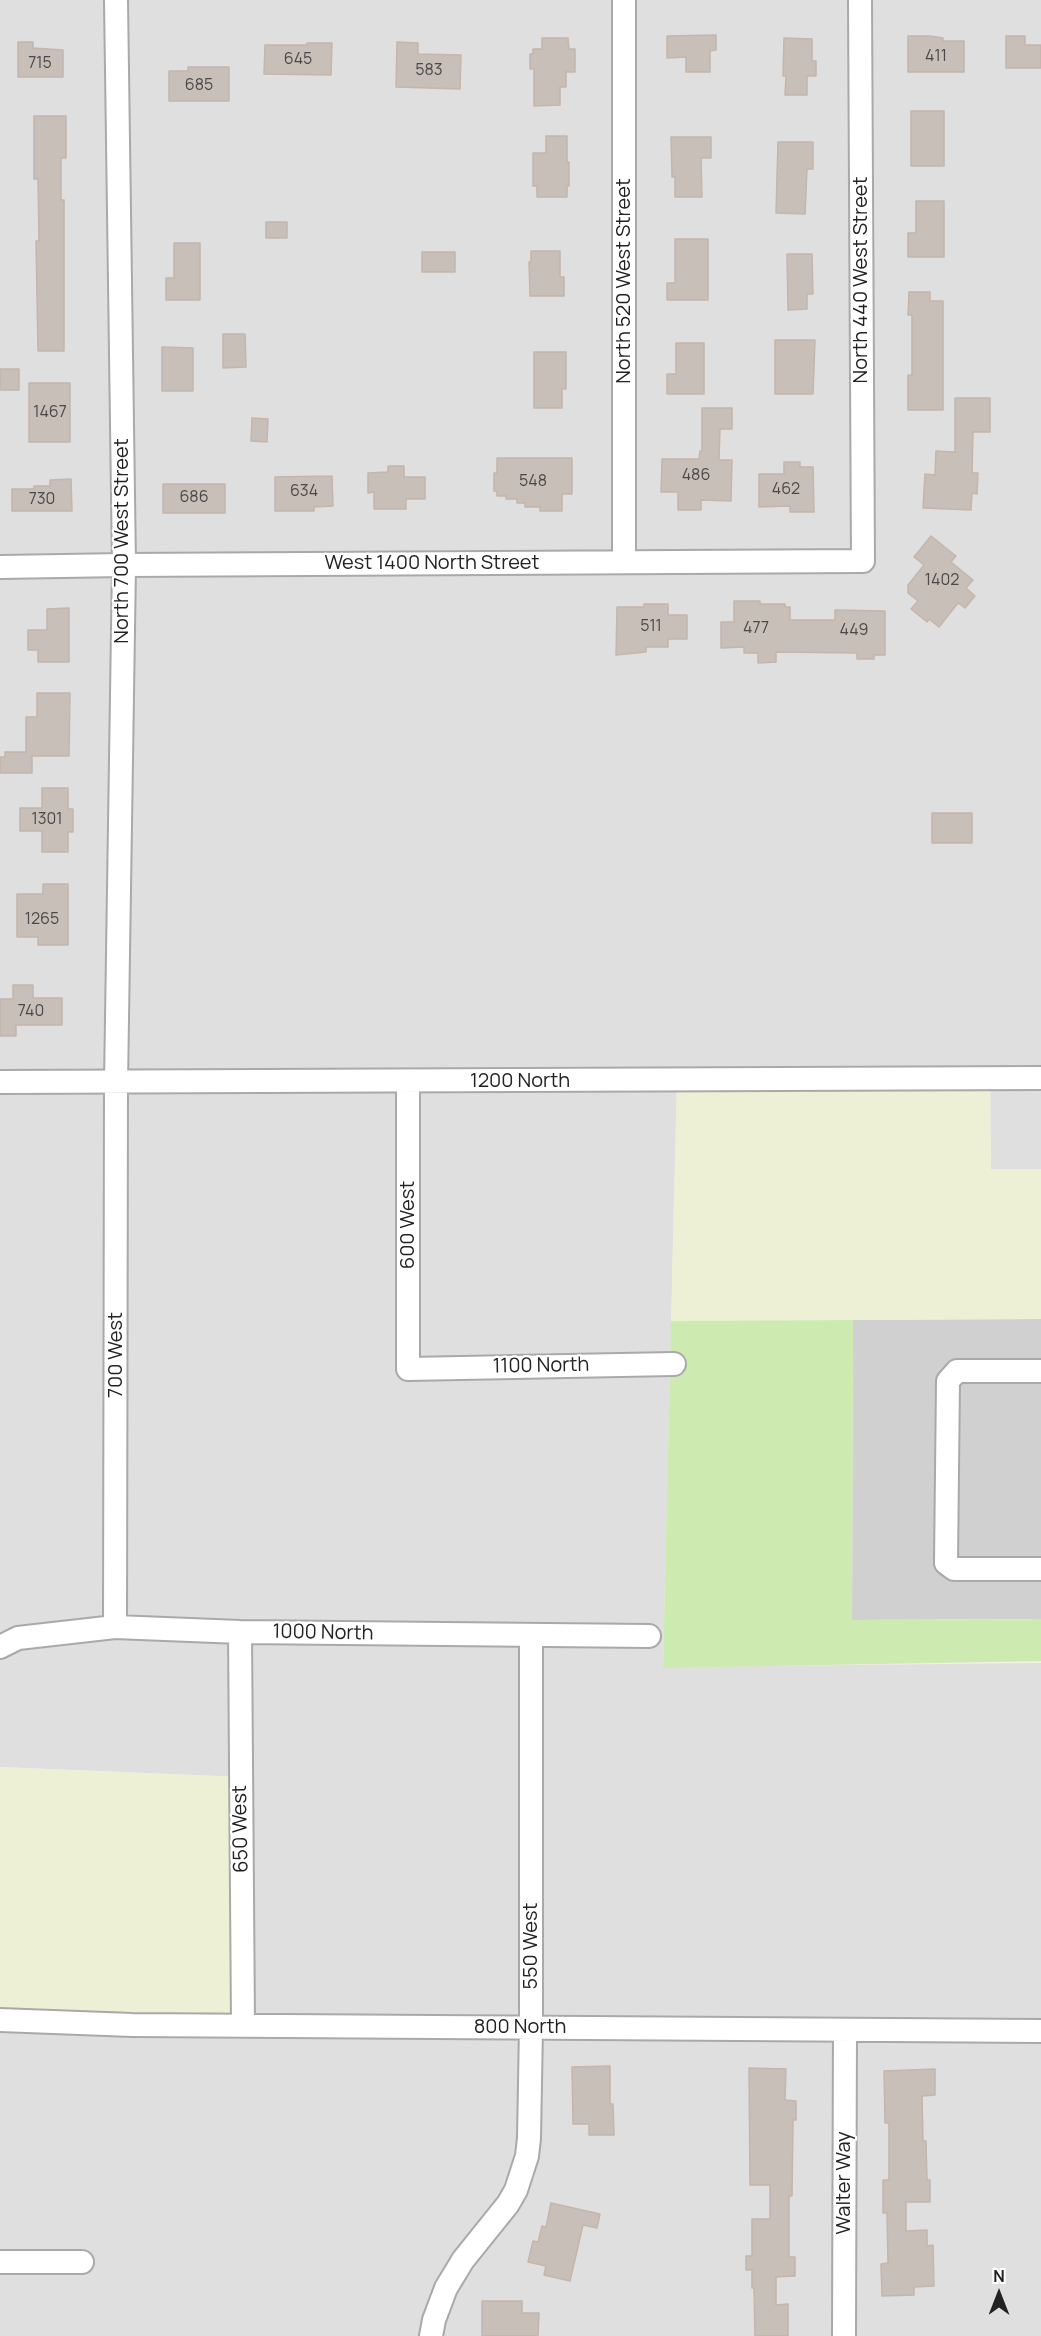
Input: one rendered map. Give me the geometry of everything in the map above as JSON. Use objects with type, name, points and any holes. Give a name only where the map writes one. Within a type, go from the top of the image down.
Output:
[{"type":"street","name":"North 700 West Street","points":[[116,0],[124,565],[116,1083]]},
{"type":"street","name":"North 520 West Street","points":[[624,0],[624,562]]},
{"type":"street","name":"North 440 West Street","points":[[860,0],[863,561]]},
{"type":"street","name":"West 1400 North Street","points":[[0,567],[863,561]]},
{"type":"street","name":"1200 North","points":[[0,1082],[1041,1078]]},
{"type":"street","name":"600 West","points":[[408,1081],[408,1369]]},
{"type":"street","name":"700 West","points":[[115,1628],[116,1083]]},
{"type":"street","name":"1100 North","points":[[408,1369],[674,1364]]},
{"type":"street","points":[[1041,1371],[957,1371],[948,1381],[946,1563],[954,1569],[1041,1569]]},
{"type":"street","name":"1000 North","points":[[0,1647],[18,1638],[115,1628],[240,1632],[649,1636]]},
{"type":"street","name":"650 West","points":[[240,1632],[243,2025]]},
{"type":"street","name":"550 West","points":[[431,2336],[440,2303],[453,2274],[499,2217],[516,2190],[522,2174],[529,2138],[531,1636]]},
{"type":"street","name":"800 North","points":[[0,2020],[132,2025],[1041,2031]]},
{"type":"street","name":"Walter Way","points":[[844,2336],[845,2030]]},
{"type":"street","points":[[0,2262],[82,2262]]},
{"type":"shaded area","points":[[0,0],[1041,0],[1041,1169],[991,1169],[990,1079],[677,1080],[663,1667],[1041,1663],[1041,2336],[0,2336],[0,2020],[241,1777],[0,1767]]},
{"type":"shaded area","points":[[1041,1319],[1041,1619],[852,1620],[853,1320]]},
{"type":"green space","points":[[990,1078],[991,1169],[1041,1169],[1041,1319],[671,1321],[677,1080]]},
{"type":"green space","points":[[853,1320],[852,1620],[1041,1619],[1041,1661],[663,1668],[671,1321]]},
{"type":"green space","points":[[0,1767],[241,1777],[243,2025],[0,2020]]},
{"type":"building","points":[[716,35],[716,50],[710,51],[710,72],[686,72],[686,57],[667,58],[667,36]]},
{"type":"building","points":[[908,36],[930,36],[943,38],[943,41],[964,41],[964,72],[908,72]]},
{"type":"building","points":[[1006,36],[1025,36],[1025,45],[1041,45],[1041,68],[1006,68]]},
{"type":"building","points":[[542,38],[568,38],[569,49],[575,49],[575,72],[566,72],[566,87],[560,87],[560,105],[534,106],[534,69],[530,69],[530,54],[533,54],[533,49],[542,49]]},
{"type":"building","points":[[784,38],[812,39],[812,61],[816,61],[816,76],[807,76],[807,95],[785,95]]},
{"type":"building","points":[[18,42],[33,42],[33,48],[63,50],[63,77],[18,77]]},
{"type":"building","points":[[397,42],[418,43],[418,54],[461,55],[460,89],[396,87]]},
{"type":"building","points":[[307,43],[332,43],[331,75],[264,74],[265,45],[307,45]]},
{"type":"building","points":[[188,67],[229,67],[229,101],[169,101],[169,71],[188,71]]},
{"type":"building","points":[[911,111],[944,111],[944,166],[911,166]]},
{"type":"building","points":[[34,116],[66,116],[66,158],[61,158],[61,200],[64,200],[64,351],[38,351],[36,241],[39,241],[38,179],[34,179]]},
{"type":"building","points":[[546,136],[567,136],[569,186],[567,186],[567,197],[537,197],[537,186],[533,186],[533,153],[546,153]]},
{"type":"building","points":[[671,137],[711,137],[711,158],[701,158],[702,197],[675,197]]},
{"type":"building","points":[[778,142],[813,142],[813,169],[807,169],[805,214],[776,213]]},
{"type":"building","points":[[916,201],[944,201],[944,257],[908,257],[908,233],[916,233]]},
{"type":"building","points":[[266,222],[287,222],[287,238],[266,238]]},
{"type":"building","points":[[675,239],[708,239],[708,300],[667,300],[667,283],[675,283]]},
{"type":"building","points":[[174,243],[200,243],[200,300],[166,300],[166,278],[174,278]]},
{"type":"building","points":[[531,251],[560,251],[560,277],[564,277],[564,296],[530,296]]},
{"type":"building","points":[[422,252],[455,252],[455,272],[422,272]]},
{"type":"building","points":[[787,254],[812,254],[813,294],[807,294],[807,309],[788,310]]},
{"type":"building","points":[[909,292],[930,292],[930,301],[943,301],[943,410],[908,410],[908,375],[912,375],[912,315],[908,315]]},
{"type":"building","points":[[223,334],[245,334],[246,367],[223,368]]},
{"type":"building","points":[[775,340],[815,340],[813,394],[775,394]]},
{"type":"building","points":[[676,343],[704,343],[704,394],[667,394],[667,374],[676,374]]},
{"type":"building","points":[[162,347],[193,348],[193,391],[162,391]]},
{"type":"building","points":[[534,352],[566,352],[566,389],[562,389],[562,408],[534,408]]},
{"type":"building","points":[[0,369],[19,369],[19,390],[0,390]]},
{"type":"building","points":[[29,383],[70,383],[70,442],[29,442]]},
{"type":"building","points":[[955,398],[990,398],[990,432],[973,432],[972,473],[978,473],[977,494],[972,493],[971,510],[923,508],[925,474],[935,475],[936,451],[955,452]]},
{"type":"building","points":[[702,408],[732,408],[732,429],[720,429],[719,460],[732,460],[731,501],[701,500],[701,510],[678,510],[678,492],[661,492],[662,459],[699,459],[700,451],[702,451]]},
{"type":"building","points":[[252,418],[268,419],[267,442],[251,441]]},
{"type":"building","points":[[497,458],[572,458],[572,494],[562,494],[562,511],[540,511],[540,507],[525,507],[525,503],[517,503],[517,499],[497,496],[497,491],[494,491],[494,473],[497,473]]},
{"type":"building","points":[[784,462],[800,462],[800,467],[813,467],[814,512],[790,512],[790,506],[759,507],[759,474],[784,474]]},
{"type":"building","points":[[388,466],[404,466],[404,477],[425,477],[425,499],[406,499],[406,509],[374,509],[374,492],[368,493],[368,473],[388,472]]},
{"type":"building","points":[[332,476],[333,506],[314,507],[314,511],[275,511],[275,477]]},
{"type":"building","points":[[71,479],[72,511],[12,511],[12,489],[34,489],[34,486],[50,486],[50,480]]},
{"type":"building","points":[[163,484],[225,484],[225,513],[163,513]]},
{"type":"building","points":[[931,536],[956,556],[951,562],[973,580],[966,588],[975,596],[965,608],[958,603],[939,627],[929,619],[927,622],[911,609],[918,601],[908,593],[908,585],[924,565],[914,557]]},
{"type":"building","points":[[734,601],[785,604],[785,607],[790,607],[790,620],[835,620],[835,610],[885,611],[885,655],[874,655],[874,659],[857,659],[857,653],[776,652],[776,662],[758,663],[758,653],[744,653],[744,647],[721,648],[721,622],[734,622]]},
{"type":"building","points":[[644,604],[668,604],[668,615],[687,615],[687,639],[668,639],[668,647],[646,647],[646,652],[616,655],[617,607],[644,607]]},
{"type":"building","points":[[69,608],[69,662],[38,662],[38,650],[28,650],[28,630],[47,630],[47,609]]},
{"type":"building","points":[[37,693],[70,693],[69,756],[32,756],[32,773],[0,773],[0,757],[5,757],[5,752],[26,752],[26,717],[37,717]]},
{"type":"building","points":[[42,788],[68,788],[68,809],[73,809],[73,832],[68,832],[68,852],[42,852],[42,831],[20,831],[20,808],[42,808]]},
{"type":"building","points":[[932,813],[972,813],[972,843],[932,843]]},
{"type":"building","points":[[43,884],[68,884],[68,945],[38,945],[38,937],[17,937],[17,894],[43,894]]},
{"type":"building","points":[[13,985],[33,985],[33,998],[62,998],[62,1025],[16,1025],[16,1036],[0,1036],[0,999],[13,999]]},
{"type":"building","points":[[610,2066],[610,2104],[613,2104],[614,2135],[589,2135],[589,2124],[573,2124],[572,2067]]},
{"type":"building","points":[[749,2068],[786,2069],[785,2100],[796,2101],[796,2120],[793,2120],[792,2196],[789,2196],[789,2257],[795,2257],[795,2276],[776,2277],[776,2305],[788,2304],[788,2336],[755,2336],[752,2270],[746,2270],[746,2256],[752,2256],[752,2219],[770,2219],[770,2185],[750,2185]]},
{"type":"building","points":[[935,2069],[935,2095],[922,2096],[923,2141],[926,2141],[930,2202],[906,2202],[906,2231],[927,2230],[927,2246],[933,2245],[934,2286],[914,2287],[914,2295],[882,2296],[881,2264],[888,2263],[887,2213],[883,2213],[883,2180],[889,2180],[889,2123],[885,2123],[884,2071]]},
{"type":"building","points":[[551,2203],[600,2214],[597,2228],[583,2225],[570,2281],[544,2275],[546,2266],[528,2262],[533,2241],[538,2242],[542,2226],[546,2227]]},
{"type":"building","points":[[482,2301],[522,2301],[522,2313],[539,2313],[538,2336],[482,2336]]}]
